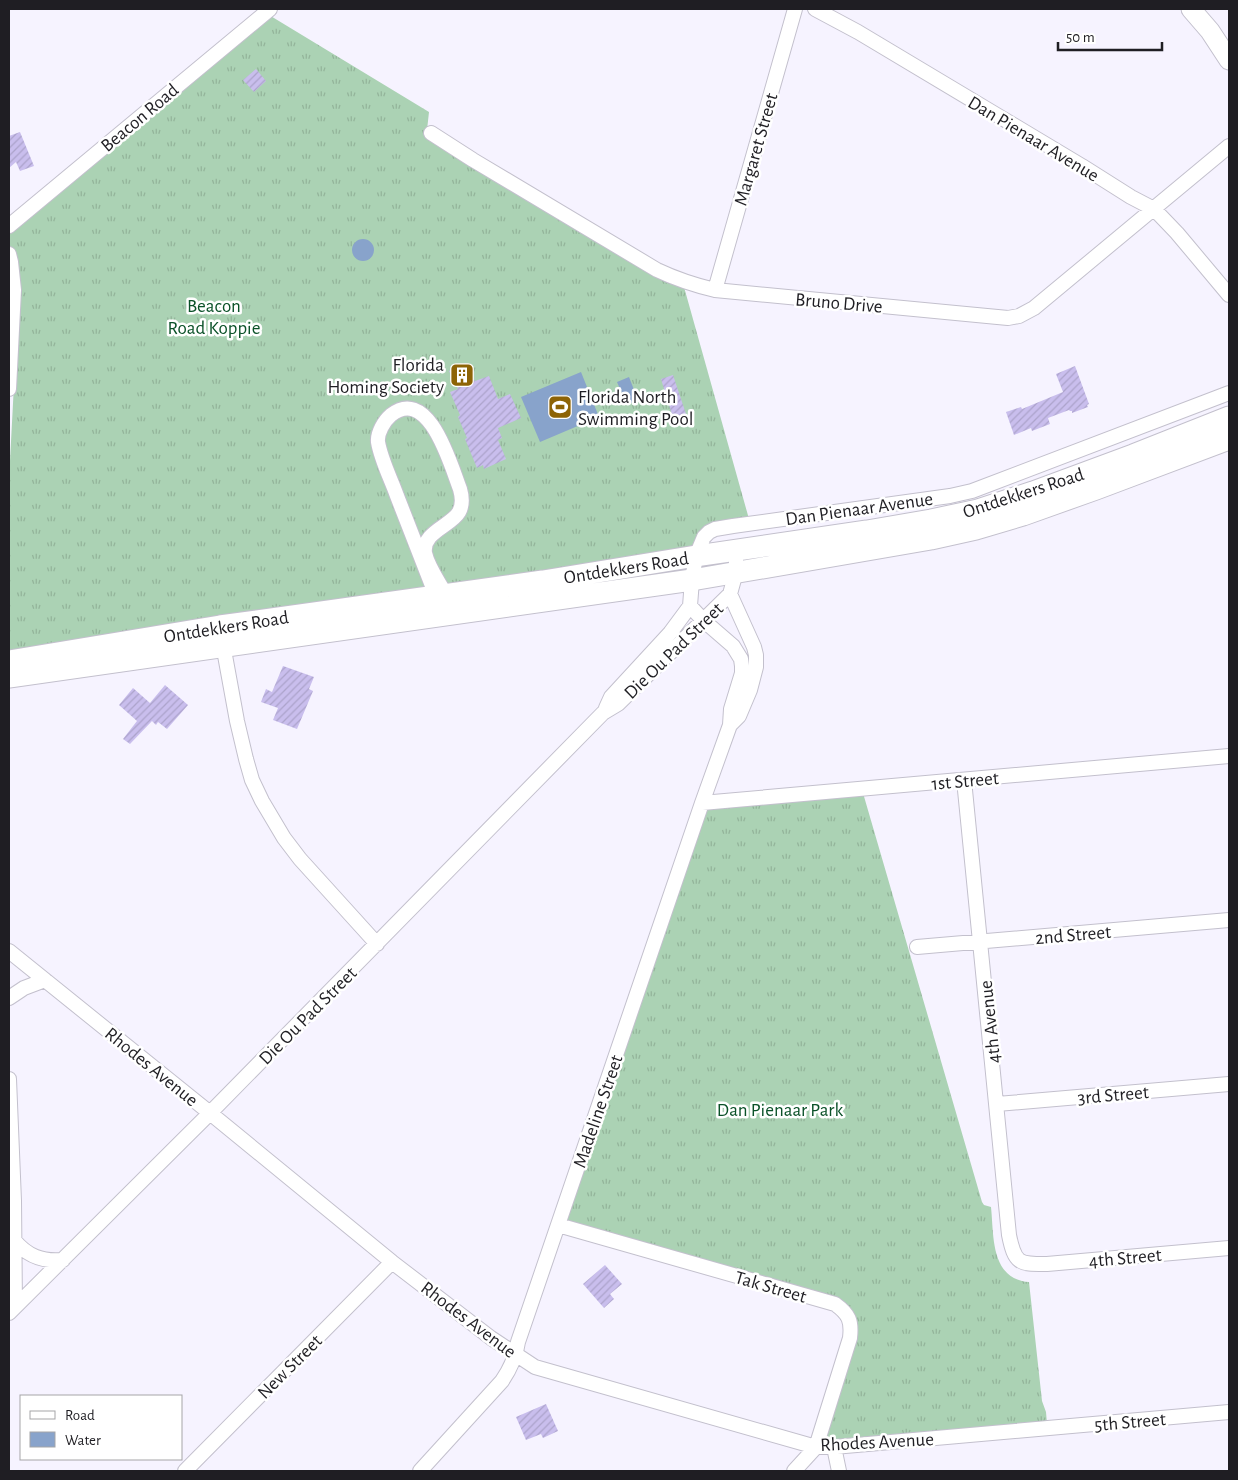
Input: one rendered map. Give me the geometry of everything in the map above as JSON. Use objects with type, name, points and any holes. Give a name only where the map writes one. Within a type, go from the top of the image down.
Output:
[{"type":"main road","points":[[1191,9],[1210,31],[1229,60]]},
{"type":"main road","name":"Ontdekkers Road","points":[[9,677],[441,596],[867,531],[978,510],[1034,492],[1229,417]]},
{"type":"main road","name":"Ontdekkers Road","points":[[9,661],[692,580],[931,539],[976,529],[1065,500],[1229,439]]},
{"type":"street","name":"Beacon Road","points":[[9,226],[270,9]]},
{"type":"street","name":"Margaret Street","points":[[715,290],[795,9]]},
{"type":"street","name":"Dan Pienaar Avenue","points":[[815,9],[858,32],[1131,197],[1154,209],[1177,233],[1229,296]]},
{"type":"street","name":"Bruno Drive","points":[[431,133],[473,160],[674,279],[715,290],[1002,317],[1025,314],[1045,300],[1229,146]]},
{"type":"street","points":[[9,254],[14,290],[9,389]]},
{"type":"street","name":"Dan Pienaar Avenue","points":[[696,556],[704,537],[715,529],[950,496],[972,491],[1229,393]]},
{"type":"street","points":[[402,410],[418,411],[430,421],[440,438],[462,497],[460,511],[431,536],[425,547],[441,596],[388,474],[378,442],[378,434],[385,422],[392,414],[402,410]]},
{"type":"street","name":"Die Ou Pad Street","points":[[12,1310],[210,1113],[604,713],[618,704],[730,594],[736,572],[736,551]]},
{"type":"street","name":"Die Ou Pad Street","points":[[604,713],[611,697],[670,632],[690,606],[696,556]]},
{"type":"street","name":"Madeline Street","points":[[730,594],[751,638],[756,655],[756,666],[750,690],[739,716],[730,725]]},
{"type":"street","name":"Madeline Street","points":[[420,1471],[502,1381],[516,1355],[518,1342],[730,725],[742,673],[741,659],[734,646],[703,620],[690,606]]},
{"type":"street","points":[[222,636],[237,721],[246,759],[252,780],[262,801],[284,838],[300,859],[377,944]]},
{"type":"street","name":"1st Street","points":[[702,804],[1229,756]]},
{"type":"street","name":"4th Avenue","points":[[964,780],[1009,1235],[1015,1256],[1020,1262]]},
{"type":"street","name":"2nd Street","points":[[917,947],[1229,920]]},
{"type":"street","name":"Rhodes Avenue","points":[[9,951],[392,1262],[491,1338],[535,1367],[816,1447],[834,1447],[1030,1429]]},
{"type":"street","points":[[9,998],[24,988],[45,980]]},
{"type":"street","points":[[9,1079],[14,1201],[12,1310]]},
{"type":"street","name":"3rd Street","points":[[997,1104],[1229,1084]]},
{"type":"street","name":"Tak Street","points":[[558,1225],[835,1304],[844,1311],[850,1325],[850,1338],[816,1447]]},
{"type":"street","points":[[14,1240],[24,1250],[37,1258],[63,1260]]},
{"type":"street","name":"4th Street","points":[[1020,1262],[1047,1264],[1229,1248]]},
{"type":"street","name":"New Street","points":[[185,1471],[392,1262]]},
{"type":"street","name":"5th Street","points":[[1030,1429],[1229,1412]]},
{"type":"street","points":[[794,1471],[816,1447]]},
{"type":"street","points":[[834,1447],[839,1471]]},
{"type":"green space","name":"Beacon Road Koppie","points":[[269,15],[429,112],[427,130],[684,287],[749,519],[714,525],[694,549],[9,653],[9,480],[19,288],[14,254],[9,244],[9,231]]},
{"type":"green space","name":"Dan Pienaar Park","points":[[863,793],[982,1202],[984,1205],[991,1207],[996,1254],[1007,1273],[1016,1279],[1029,1282],[1042,1401],[1046,1412],[1047,1424],[823,1442],[851,1313],[565,1221],[705,808]]},
{"type":"water","points":[[363,239],[371,242],[374,250],[371,258],[363,261],[355,258],[352,250],[355,242]]},
{"type":"water","name":"Florida North Swimming Pool","points":[[581,372],[599,417],[540,442],[521,397]]},
{"type":"water","name":"Florida North Swimming Pool","points":[[629,377],[638,400],[627,405],[617,382]]},
{"type":"building","points":[[256,69],[266,81],[254,92],[243,80]]},
{"type":"building","points":[[20,132],[34,166],[20,171],[16,162],[9,168],[9,136]]},
{"type":"building","points":[[466,363],[475,381],[489,376],[498,399],[510,394],[521,418],[498,428],[502,438],[498,440],[506,459],[484,469],[483,465],[477,468],[465,439],[467,438],[458,417],[460,415],[450,392],[458,389],[449,371]]},
{"type":"building","points":[[1075,366],[1089,404],[1087,405],[1088,407],[1072,413],[1069,410],[1048,418],[1050,424],[1032,431],[1031,428],[1014,435],[1006,412],[1021,407],[1022,409],[1063,392],[1056,374]]},
{"type":"building","name":"Florida North Swimming Pool","points":[[673,375],[686,414],[673,418],[661,379]]},
{"type":"building","points":[[283,666],[314,677],[309,689],[313,691],[297,729],[273,720],[278,708],[261,702],[266,689],[272,692]]},
{"type":"building","points":[[165,685],[188,705],[167,729],[158,722],[156,725],[152,721],[130,744],[123,739],[137,721],[119,705],[133,688],[150,703]]},
{"type":"building","points":[[605,1265],[622,1284],[610,1294],[614,1299],[604,1308],[583,1284]]},
{"type":"building","points":[[546,1404],[558,1431],[543,1438],[541,1434],[526,1440],[516,1417]]},
{"type":"place","name":"Florida Homing Society","points":[[462,375]]},
{"type":"place","name":"Florida North Swimming Pool","points":[[560,407]]}]
